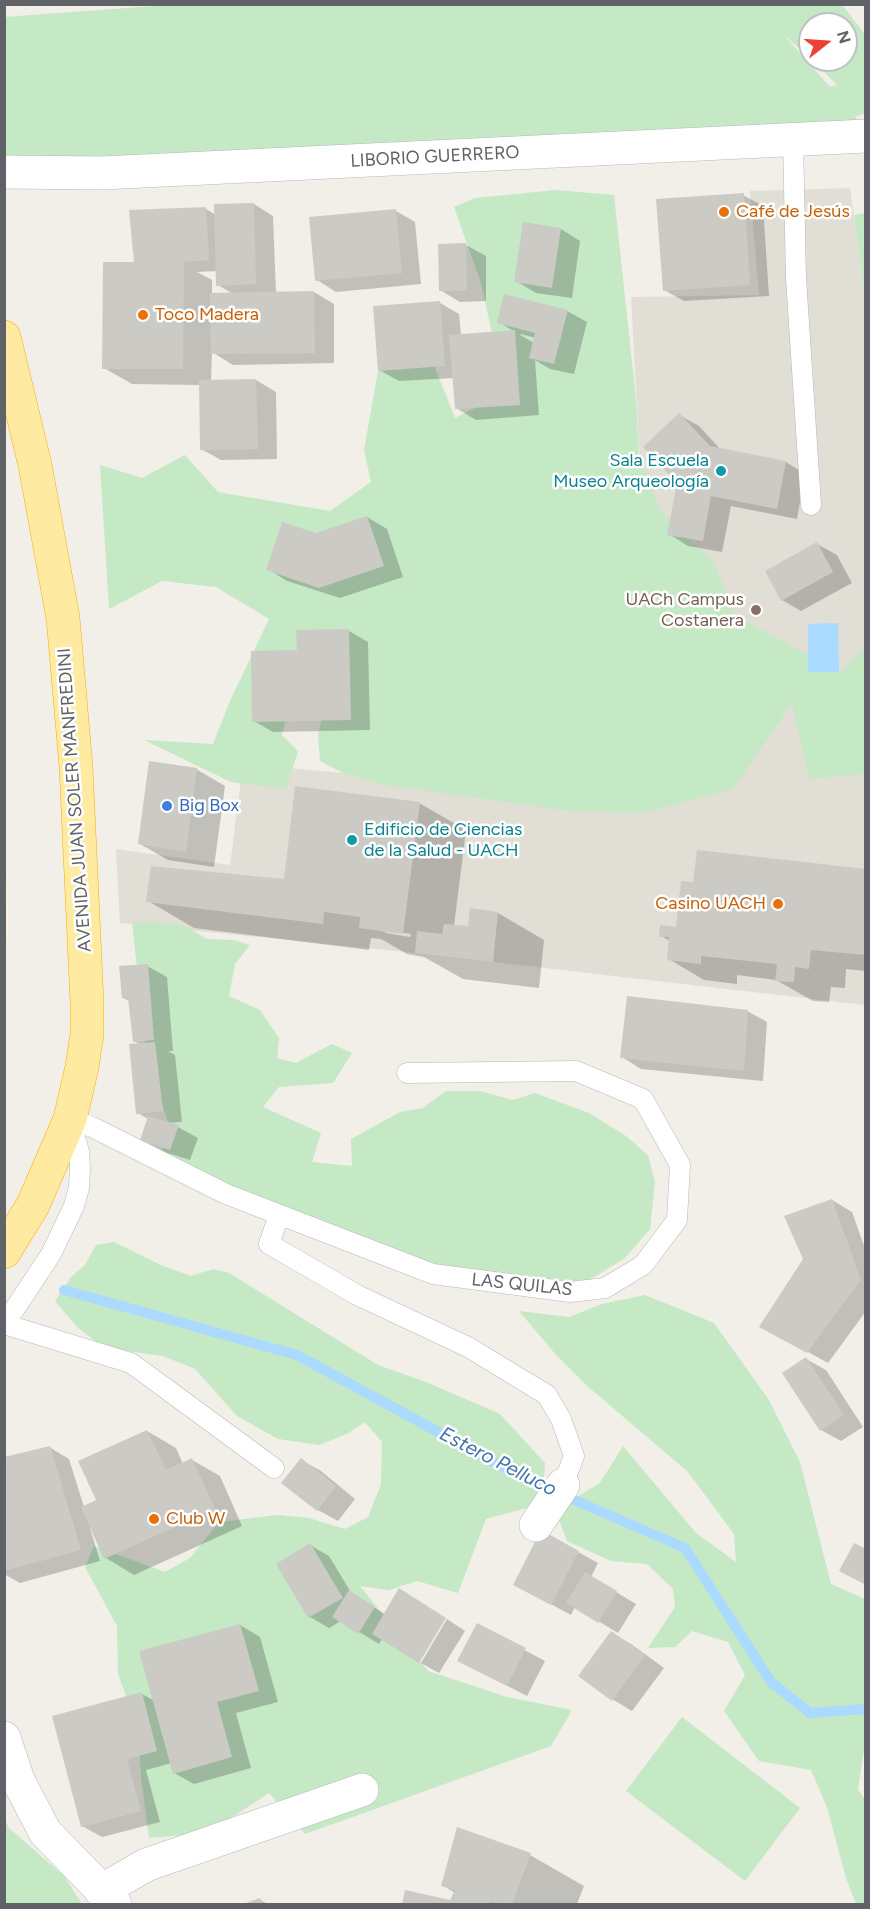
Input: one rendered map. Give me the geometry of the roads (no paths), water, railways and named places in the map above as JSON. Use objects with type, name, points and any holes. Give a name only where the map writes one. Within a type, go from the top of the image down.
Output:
[{"type":"highway","name":"AVENIDA JUAN SOLER MANFREDINI","points":[[4,337],[35,465],[63,618],[71,692],[87,1003],[87,1034],[70,1119],[33,1204],[4,1252]]},
{"type":"street","name":"LIBORIO GUERRERO","points":[[4,172],[102,172],[866,136]]},
{"type":"street","points":[[4,1738],[18,1780],[45,1832],[108,1898],[146,1865],[362,1790]]},
{"type":"lane","points":[[794,139],[796,278],[811,505]]},
{"type":"lane","name":"LAS QUILAS","points":[[70,1119],[92,1127],[226,1194],[433,1274],[570,1292],[605,1288],[643,1265],[677,1220],[680,1165],[642,1099],[576,1071],[407,1073]]},
{"type":"lane","points":[[70,1119],[79,1152],[80,1169],[79,1188],[74,1206],[51,1254],[4,1322],[131,1363],[274,1468]]},
{"type":"lane","points":[[279,1215],[269,1244],[357,1295],[468,1347],[547,1395],[561,1419],[574,1456],[548,1507]]},
{"type":"water","points":[[838,623],[839,672],[808,672],[808,624]]},
{"type":"waterway","name":"Estero Pelluco","points":[[64,1290],[297,1355],[519,1476],[685,1548],[771,1682],[810,1713],[866,1709]]},
{"type":"place","name":"Café de Jesús","points":[[724,212]]},
{"type":"place","name":"Toco Madera","points":[[143,315]]},
{"type":"place","name":"Sala Escuela Museo Arqueología","points":[[721,471]]},
{"type":"place","name":"UACh Campus Costanera","points":[[756,610]]},
{"type":"place","name":"Big Box","points":[[167,806]]},
{"type":"place","name":"Edificio de Ciencias de la Salud - UACH","points":[[352,840]]},
{"type":"place","name":"Casino UACH","points":[[778,904]]},
{"type":"place","name":"Club W","points":[[154,1519]]}]
